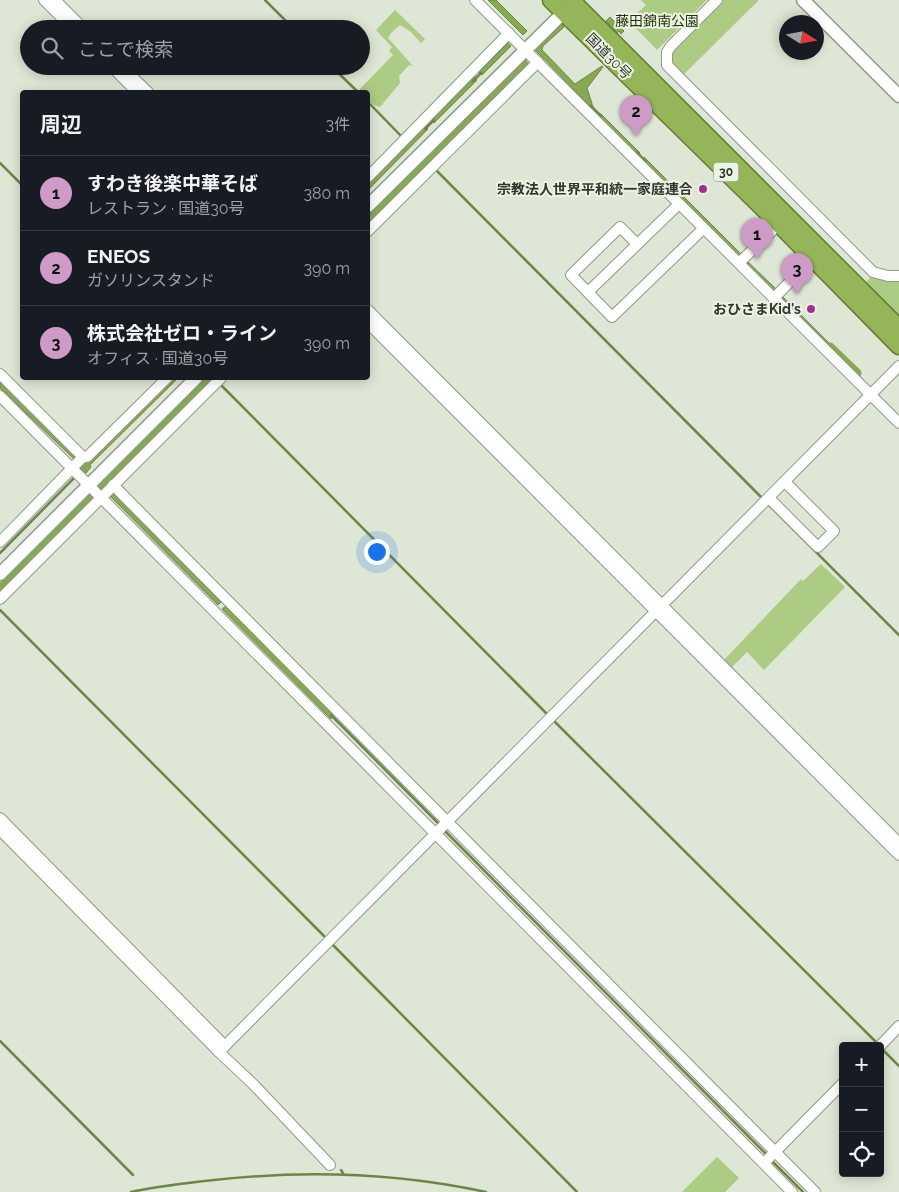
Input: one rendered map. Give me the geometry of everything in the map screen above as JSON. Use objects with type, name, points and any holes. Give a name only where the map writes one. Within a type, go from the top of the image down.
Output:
[{"type":"highway","name":"国道30号","points":[[552,0],[571,4],[899,328]]},
{"type":"highway","name":"国道30号","points":[[571,4],[778,224],[899,346]]},
{"type":"street","points":[[44,0],[64,20]]},
{"type":"street","points":[[55,0],[75,20]]},
{"type":"street","points":[[475,0],[703,229],[776,295],[899,423]]},
{"type":"street","points":[[717,0],[671,46],[667,52],[667,65],[873,272],[888,276],[899,276]]},
{"type":"street","points":[[803,0],[899,96]]},
{"type":"street","points":[[370,204],[571,4]]},
{"type":"street","points":[[370,175],[509,34]]},
{"type":"street","points":[[370,230],[538,62]]},
{"type":"street","points":[[119,75],[135,90]]},
{"type":"street","points":[[131,75],[146,90]]},
{"type":"street","points":[[588,292],[679,204]]},
{"type":"street","points":[[739,263],[778,224]]},
{"type":"street","points":[[637,244],[620,227],[571,275],[612,317],[703,229]]},
{"type":"street","points":[[776,295],[813,258]]},
{"type":"street","points":[[370,313],[379,328],[597,546],[899,855]]},
{"type":"street","points":[[370,324],[379,328]]},
{"type":"street","points":[[222,1049],[899,366]]},
{"type":"street","points":[[0,374],[91,479],[222,605],[769,1158],[792,1192]]},
{"type":"street","points":[[0,599],[91,479],[87,457],[165,380]]},
{"type":"street","points":[[0,574],[91,479],[194,380]]},
{"type":"street","points":[[0,542],[91,479],[218,380]]},
{"type":"street","points":[[0,396],[91,479],[222,605],[769,1158],[815,1192]]},
{"type":"street","points":[[769,498],[818,547],[834,531],[785,482]]},
{"type":"street","points":[[659,609],[899,843]]},
{"type":"street","points":[[0,818],[51,876]]},
{"type":"street","points":[[0,830],[51,876],[153,978],[330,1165]]},
{"type":"street","points":[[883,1042],[899,1026]]},
{"type":"street","points":[[769,1158],[839,1087]]},
{"type":"green space","name":"藤田錦南公園","points":[[641,0],[707,0],[657,50],[629,21],[646,5]]},
{"type":"green space","points":[[723,0],[759,0],[681,77],[670,65],[671,52]]},
{"type":"green space","points":[[395,10],[425,39],[421,43],[411,32],[400,25],[391,33],[388,38],[413,66],[409,65],[399,76],[400,83],[380,107],[370,102],[370,90],[360,90],[393,55],[389,51],[392,47],[376,30]]},
{"type":"green space","points":[[872,276],[887,282],[899,282],[899,315],[866,282]]},
{"type":"green space","points":[[821,564],[845,587],[764,670],[747,652],[730,669],[723,661],[801,579],[803,581]]},
{"type":"green space","points":[[717,1157],[739,1178],[725,1192],[682,1192]]},
{"type":"shaded area","points":[[488,0],[496,0],[527,31],[523,35]]},
{"type":"shaded area","points":[[610,17],[624,31],[621,34],[619,31],[617,33],[606,21]]},
{"type":"shaded area","points":[[562,24],[564,27],[543,46],[542,50],[575,84],[603,67],[587,88],[592,108],[535,50]]},
{"type":"shaded area","points":[[508,43],[511,46],[482,75],[479,72]]},
{"type":"shaded area","points":[[525,59],[528,64],[370,224],[370,214]]},
{"type":"shaded area","points":[[474,77],[477,80],[434,123],[431,121]]},
{"type":"shaded area","points":[[601,114],[640,153],[638,155],[598,116]]},
{"type":"shaded area","points":[[425,126],[428,129],[370,188],[370,182]]},
{"type":"shaded area","points":[[644,157],[742,255],[740,258],[642,161]]},
{"type":"shaded area","points":[[747,261],[776,289],[773,291],[747,265]]},
{"type":"shaded area","points":[[782,296],[840,354],[837,357],[780,298]]},
{"type":"shaded area","points":[[170,380],[176,380],[90,465],[91,467],[86,473],[79,467],[82,461],[87,462]]},
{"type":"shaded area","points":[[204,380],[215,380],[104,489],[99,484]]},
{"type":"shaded area","points":[[0,382],[78,457],[75,460],[0,388]]},
{"type":"shaded area","points":[[113,493],[221,602],[218,605],[110,496]]},
{"type":"shaded area","points":[[226,606],[334,716],[331,719],[222,609]]},
{"type":"waterway","points":[[265,0],[285,20]]},
{"type":"waterway","points":[[473,81],[481,73]]},
{"type":"waterway","points":[[340,75],[356,90]]},
{"type":"waterway","points":[[370,104],[403,138]]},
{"type":"waterway","points":[[591,106],[601,116]]},
{"type":"waterway","points":[[425,129],[434,120]]},
{"type":"waterway","points":[[637,152],[645,161]]},
{"type":"waterway","points":[[0,163],[20,183]]},
{"type":"waterway","points":[[434,168],[763,499]]},
{"type":"waterway","points":[[830,347],[857,373]]},
{"type":"waterway","points":[[220,384],[548,715]]},
{"type":"waterway","points":[[0,553],[75,477]]},
{"type":"waterway","points":[[0,589],[109,478]]},
{"type":"waterway","points":[[768,504],[899,635]]},
{"type":"waterway","points":[[0,610],[324,936]]},
{"type":"waterway","points":[[331,715],[440,825]]},
{"type":"waterway","points":[[555,722],[876,1042]]},
{"type":"waterway","points":[[443,829],[767,1155]]},
{"type":"waterway","points":[[332,944],[577,1192]]},
{"type":"waterway","points":[[0,1041],[133,1175]]},
{"type":"waterway","points":[[884,1051],[899,1066]]},
{"type":"waterway","points":[[770,1159],[803,1192]]},
{"type":"waterway","points":[[341,1170],[344,1175]]},
{"type":"waterway","points":[[131,1192],[162,1186],[214,1180],[316,1174],[385,1177],[486,1192]]},
{"type":"place","name":"ENEOS","points":[[636,136]]},
{"type":"place","name":"宗教法人世界平和統一家庭連合","points":[[703,189]]},
{"type":"place","name":"すわき後楽中華そば","points":[[757,259]]},
{"type":"place","name":"株式会社ゼロ・ライン","points":[[797,294]]},
{"type":"place","name":"おひさまKid's","points":[[811,309]]}]
